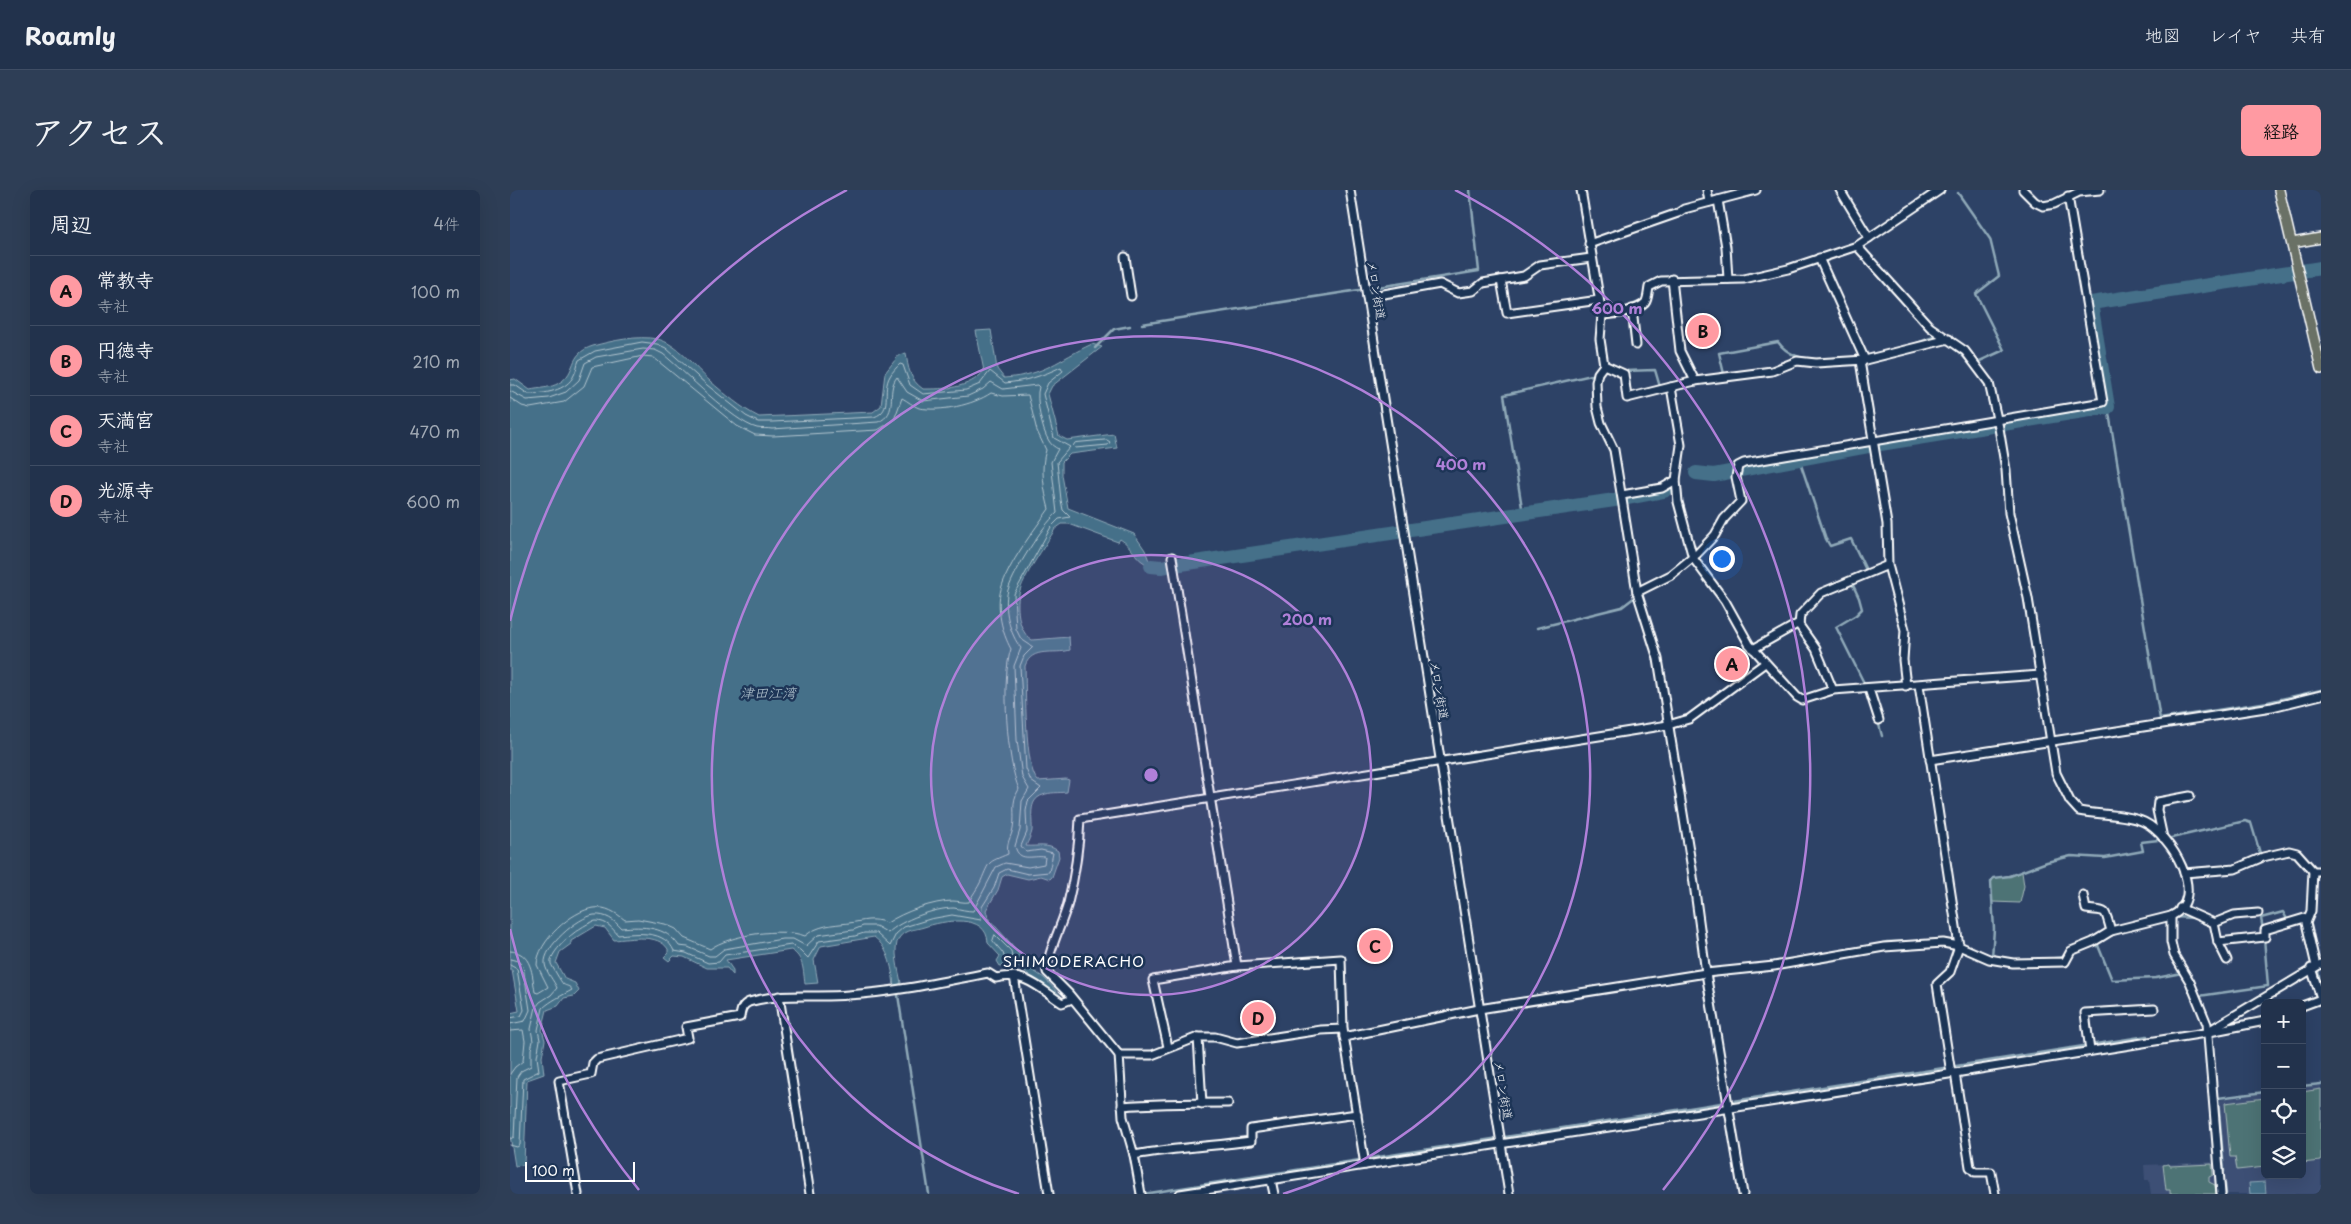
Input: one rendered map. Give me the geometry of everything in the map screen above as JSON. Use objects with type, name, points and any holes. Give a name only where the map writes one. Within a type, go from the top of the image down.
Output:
[{"type":"main road","points":[[2279,190],[2321,369]]},
{"type":"main road","points":[[2292,243],[2321,238]]},
{"type":"street","name":"メロン街道","points":[[1350,190],[1509,1194]]},
{"type":"street","points":[[1581,190],[1602,315],[1601,350],[1604,365],[1598,373],[1596,382],[1596,407],[1601,423],[1614,450],[1637,592],[1658,659],[1692,869],[1706,972],[1743,1194]]},
{"type":"street","points":[[1707,190],[1709,202]]},
{"type":"street","points":[[1589,244],[1709,202],[1756,190]]},
{"type":"street","points":[[1840,190],[1869,238]]},
{"type":"street","points":[[1602,315],[1632,309],[1646,301],[1649,288],[1655,283],[1672,279],[1744,279],[1763,276],[1858,246],[1940,190]]},
{"type":"street","points":[[2023,190],[2035,202],[2043,206],[2054,204],[2068,196],[2087,190],[2100,190]]},
{"type":"street","points":[[1637,592],[1671,575],[1693,558],[1715,536],[1724,519],[1740,501],[1736,476],[1738,466],[1744,463],[1998,423],[2103,402],[2068,196]]},
{"type":"street","points":[[1718,200],[1726,247],[1728,278]]},
{"type":"street","points":[[1119,1055],[1152,1055],[1168,1047],[1198,1037],[1215,1037],[1237,1043],[1321,1030],[1344,1033],[1706,972],[1774,966],[1884,948],[1943,943],[1959,946],[1988,959],[2013,963],[2065,962],[2071,951],[2093,942],[2111,931],[2172,916],[2180,908],[2187,893],[2184,873],[2179,860],[2163,838],[2151,827],[2138,820],[2096,814],[2075,808],[2056,773],[2042,675],[2028,598],[2009,513],[2006,470],[1989,383],[1965,351],[1930,326],[1858,246]]},
{"type":"street","points":[[1126,257],[1131,296]]},
{"type":"street","points":[[1367,297],[1440,284],[1458,293],[1473,291],[1483,283],[1524,276],[1540,265],[1591,258]]},
{"type":"street","points":[[1819,258],[1862,360],[1887,524],[1888,565],[1892,588],[1905,630],[1903,660],[1906,686]]},
{"type":"street","points":[[1672,279],[1680,351],[1696,381]]},
{"type":"street","points":[[1500,280],[1507,313],[1599,300]]},
{"type":"street","points":[[1632,309],[1636,344]]},
{"type":"street","points":[[1604,365],[1624,374],[1627,398],[1696,381],[1772,371],[1797,361],[1816,363],[1862,360],[1949,339]]},
{"type":"street","points":[[1671,387],[1681,445],[1676,480],[1678,502],[1693,558],[1725,602],[1753,649],[1802,700],[1833,690],[1869,689],[2042,675]]},
{"type":"street","points":[[1623,498],[1662,488],[1676,480]]},
{"type":"street","points":[[1172,557],[1237,966]]},
{"type":"street","points":[[1833,690],[1816,649],[1799,623],[1800,616],[1821,593],[1888,565]]},
{"type":"street","points":[[1753,649],[1799,623]]},
{"type":"street","points":[[1141,1192],[1122,1106],[1119,1055],[1047,972],[1046,966],[1068,902],[1079,847],[1080,819],[1668,725],[1689,719],[1765,663]]},
{"type":"street","points":[[1919,685],[1959,946],[1950,972],[1937,984],[1970,1167],[1975,1172],[1991,1172],[1995,1194]]},
{"type":"street","points":[[1869,689],[1879,720]]},
{"type":"street","points":[[1930,760],[2272,706],[2321,695]]},
{"type":"street","points":[[2163,838],[2157,810],[2158,802],[2190,796]]},
{"type":"street","points":[[2184,873],[2235,869],[2263,857],[2290,851],[2297,853],[2313,871],[2311,911],[2306,922],[2321,998],[2306,1004]]},
{"type":"street","points":[[2313,871],[2321,870]]},
{"type":"street","points":[[2083,895],[2086,909],[2100,909],[2105,912],[2111,931]]},
{"type":"street","points":[[2180,908],[2214,923],[2234,915],[2258,913]]},
{"type":"street","points":[[2172,916],[2171,942],[2174,955],[2190,982],[2208,1031],[2221,1194]]},
{"type":"street","points":[[2218,942],[2265,937],[2265,930],[2308,917]]},
{"type":"street","points":[[2214,923],[2218,942],[2227,960]]},
{"type":"street","points":[[1168,1047],[1153,980],[1237,966],[1341,959],[1344,1033],[1364,1160]]},
{"type":"street","points":[[2208,1031],[2316,966]]},
{"type":"street","points":[[578,1194],[560,1081],[591,1074],[593,1062],[597,1059],[688,1038],[686,1027],[740,1017],[741,1008],[747,1003],[780,996],[839,996],[891,992],[988,973],[996,978],[1014,976],[1026,980],[1062,1003],[1072,999]]},
{"type":"street","points":[[1014,976],[1049,1194]]},
{"type":"street","points":[[780,996],[810,1194]]},
{"type":"street","points":[[2089,1048],[2085,1013],[2154,1009]]},
{"type":"street","points":[[1180,1194],[1271,1180],[1364,1160],[2261,1022]]},
{"type":"street","points":[[1198,1037],[1202,1104]]},
{"type":"street","points":[[1122,1106],[1172,1102],[1202,1104],[1228,1102]]},
{"type":"street","points":[[1134,1154],[1170,1148],[1192,1148],[1251,1141],[1251,1129],[1357,1114]]},
{"type":"street","points":[[1271,1180],[1274,1194]]},
{"type":"shaded area","points":[[2321,1084],[2321,1194],[2225,1194],[2218,1100],[2261,1094],[2261,1179],[2306,1179],[2306,1086]]},
{"type":"shaded area","points":[[2216,1162],[2218,1194],[2151,1194],[2149,1180],[2145,1180],[2144,1165]]},
{"type":"green space","points":[[2022,872],[2024,886],[2020,903],[1992,902],[1991,882],[1993,879]]},
{"type":"green space","points":[[2321,1089],[2321,1161],[2306,1163],[2306,1091]]},
{"type":"green space","points":[[2261,1098],[2261,1167],[2237,1170],[2235,1157],[2230,1157],[2225,1103]]},
{"type":"green space","points":[[2169,1164],[2170,1166],[2212,1164],[2213,1175],[2209,1177],[2209,1182],[2215,1185],[2216,1194],[2170,1194],[2170,1190],[2166,1190],[2163,1165]]},
{"type":"water","name":"津田江湾","points":[[991,330],[997,369],[1004,378],[1031,374],[1051,366],[1092,344],[1102,347],[1052,386],[1048,394],[1059,436],[1067,440],[1114,434],[1117,448],[1070,454],[1062,462],[1062,475],[1068,508],[1134,534],[1145,550],[1151,566],[1137,557],[1125,542],[1120,539],[1118,542],[1069,524],[1062,524],[1055,529],[1025,579],[1019,594],[1019,620],[1028,637],[1032,640],[1069,637],[1070,650],[1038,653],[1028,660],[1025,666],[1028,745],[1033,773],[1038,781],[1069,780],[1067,792],[1049,793],[1038,797],[1032,810],[1032,831],[1026,846],[1046,846],[1058,851],[1059,857],[1052,877],[1050,879],[1041,876],[1028,879],[1007,874],[1002,877],[998,890],[986,910],[988,918],[1015,948],[1025,965],[1044,978],[1064,999],[1013,963],[1000,966],[997,961],[1000,956],[988,943],[986,933],[972,923],[962,921],[952,921],[910,930],[901,935],[896,948],[901,983],[894,988],[893,974],[887,953],[874,937],[821,946],[814,960],[818,983],[805,984],[801,961],[791,950],[726,960],[733,970],[733,975],[727,968],[707,968],[684,957],[674,956],[669,961],[664,957],[668,953],[668,949],[658,941],[643,938],[614,940],[605,928],[596,926],[571,941],[571,944],[560,952],[556,963],[565,979],[575,983],[579,991],[574,996],[564,998],[558,1006],[547,1010],[542,1030],[545,1040],[542,1057],[544,1074],[527,1080],[524,1165],[515,1166],[510,1135],[510,1013],[519,1011],[512,970],[510,970],[510,380],[515,379],[530,390],[552,386],[565,379],[576,358],[585,349],[633,338],[650,338],[672,345],[727,396],[759,417],[873,412],[881,406],[885,373],[899,355],[906,353],[910,373],[915,382],[923,389],[964,385],[984,371],[976,331]]},
{"type":"water","points":[[2265,1182],[2266,1194],[2250,1194],[2249,1183]]},
{"type":"waterway","points":[[1372,288],[1479,271],[1470,190]]},
{"type":"waterway","points":[[1909,207],[1932,190]]},
{"type":"waterway","points":[[1946,342],[1971,365],[2004,350],[1976,294],[1999,276],[1990,239],[1958,193]]},
{"type":"waterway","points":[[1672,219],[1682,214]]},
{"type":"waterway","points":[[1696,473],[1714,475],[1868,446],[2108,407],[2091,303],[2321,268]]},
{"type":"waterway","points":[[1664,278],[1725,276]]},
{"type":"waterway","points":[[1142,324],[1359,290]]},
{"type":"waterway","points":[[1622,309],[1642,301]]},
{"type":"waterway","points":[[1095,348],[1114,329],[1130,326]]},
{"type":"waterway","points":[[1909,346],[1936,336],[1941,339]]},
{"type":"waterway","points":[[1717,375],[1724,374],[1719,353],[1778,342],[1791,354],[1808,359],[1821,360]]},
{"type":"waterway","points":[[1625,371],[1655,370],[1660,387]]},
{"type":"waterway","points":[[1523,514],[1504,395],[1596,374]]},
{"type":"waterway","points":[[2108,407],[2160,719],[2268,702],[2321,690]]},
{"type":"waterway","points":[[1799,459],[1830,546],[1851,539],[1866,570]]},
{"type":"waterway","points":[[1151,566],[1161,567],[1628,498],[1664,491],[1668,487]]},
{"type":"waterway","points":[[1682,570],[1693,562]]},
{"type":"waterway","points":[[1537,628],[1622,607],[1635,597],[1670,579]]},
{"type":"waterway","points":[[1851,581],[1862,609],[1856,615],[1836,627],[1866,687]]},
{"type":"waterway","points":[[1878,721],[1882,736]]},
{"type":"waterway","points":[[1992,958],[1994,929],[1991,882],[1993,878],[2010,876],[2047,862],[2071,856],[2105,858],[2143,851],[2141,842],[2167,839],[2245,821],[2251,823],[2260,853],[2264,854]]},
{"type":"waterway","points":[[2263,930],[2261,918],[2283,912],[2287,919],[2290,920]]},
{"type":"waterway","points":[[2173,917],[2195,918]]},
{"type":"waterway","points":[[2198,994],[2199,996],[2268,986],[2264,938]]},
{"type":"waterway","points":[[1946,940],[1958,942]]},
{"type":"waterway","points":[[1872,946],[1887,942],[1921,941]]},
{"type":"waterway","points":[[2097,943],[2112,980],[2156,978],[2182,973]]},
{"type":"waterway","points":[[2071,955],[2096,944]]},
{"type":"waterway","points":[[2045,959],[2066,957]]},
{"type":"waterway","points":[[2320,985],[2318,970],[2321,968]]},
{"type":"waterway","points":[[1485,1004],[1560,993]]},
{"type":"waterway","points":[[898,995],[929,1194]]},
{"type":"waterway","points":[[1355,1031],[1435,1015]]},
{"type":"waterway","points":[[1143,1194],[2147,1036]]},
{"type":"waterway","points":[[2306,1086],[2321,1084]]},
{"type":"waterway","points":[[2224,1171],[2218,1098],[2261,1093]]},
{"type":"waterway","points":[[2225,1184],[2226,1194]]},
{"type":"place","name":"円徳寺","points":[[1703,331]]},
{"type":"place","name":"常教寺","points":[[1732,664]]},
{"type":"place","name":"天満宮","points":[[1375,946]]},
{"type":"place","name":"光源寺","points":[[1258,1018]]},
{"type":"district","name":"SHIMODERACHO","points":[[1074,960]]}]
